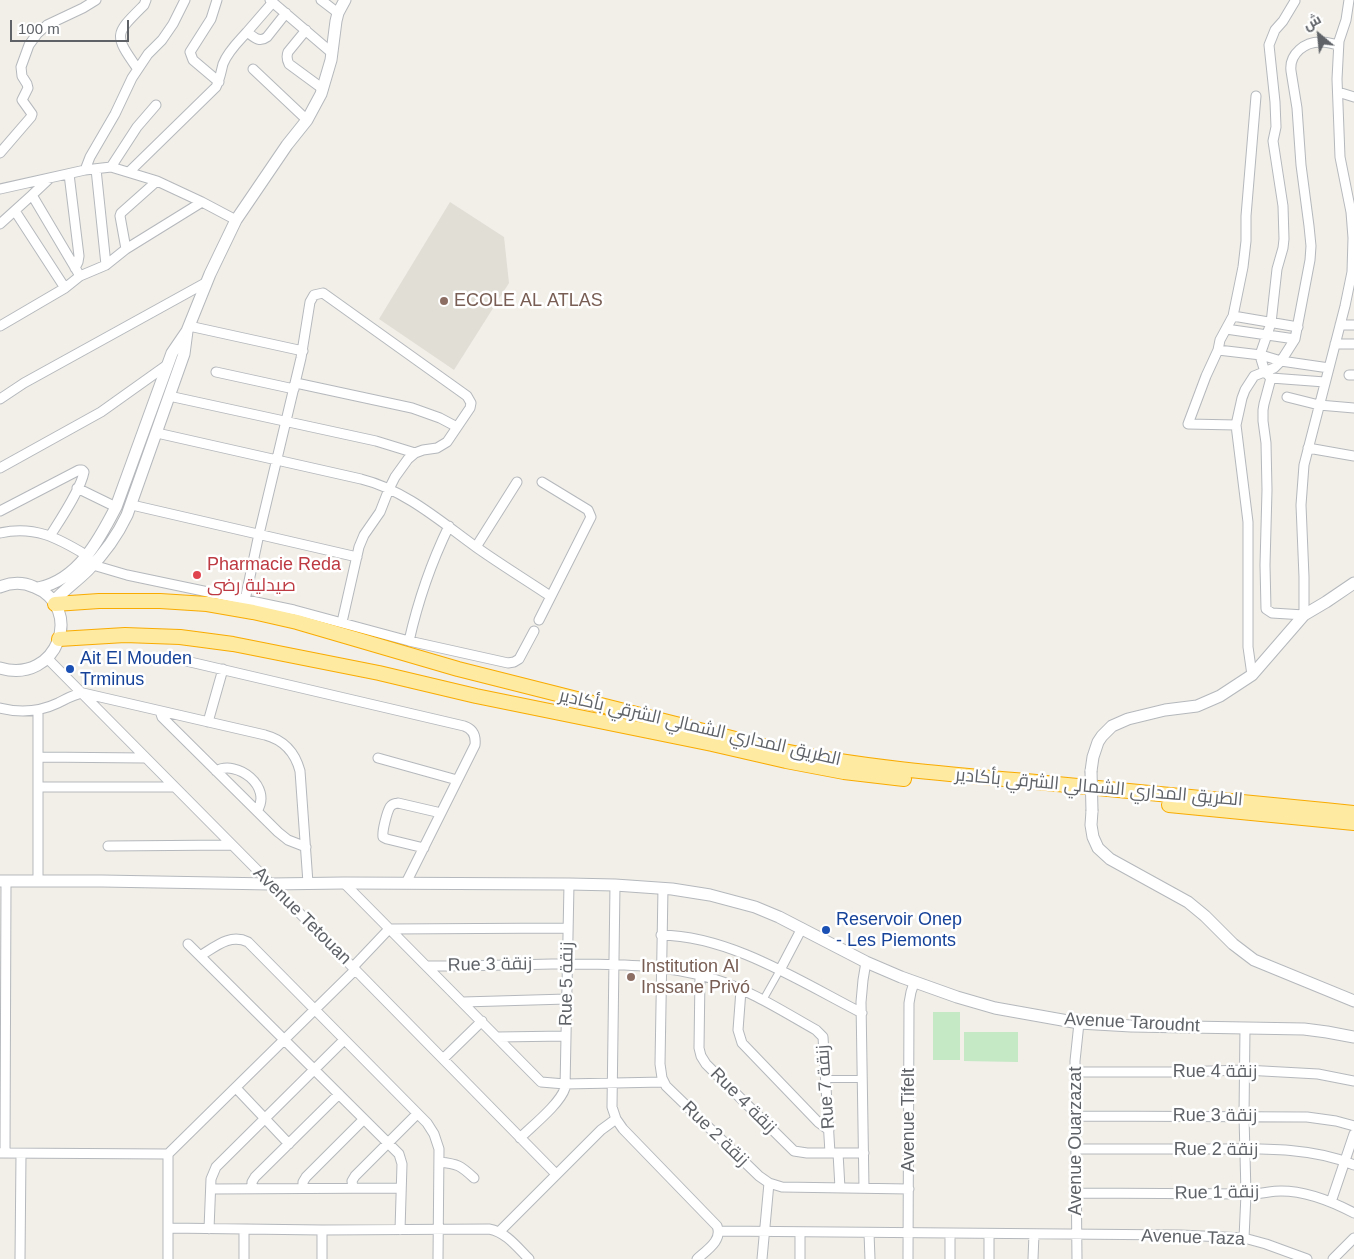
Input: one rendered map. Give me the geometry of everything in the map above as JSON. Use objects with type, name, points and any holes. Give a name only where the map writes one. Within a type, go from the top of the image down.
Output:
[{"type":"highway","name":"الطريق المداري الشمالي الشرقي بأكادير","points":[[54,603],[113,600],[160,601],[207,604],[253,612],[297,622],[458,669],[779,750],[828,759],[880,767],[966,776],[1354,813]]},
{"type":"highway","name":"الطريق المداري الشمالي الشرقي بأكادير","points":[[59,639],[152,636],[180,637],[233,644],[370,671],[476,696],[844,772],[1354,824]]},
{"type":"street","points":[[0,153],[32,114],[22,100],[28,88],[22,76],[21,67],[30,45],[37,34],[47,25],[96,0]]},
{"type":"street","points":[[137,68],[122,46],[120,37],[122,28],[144,5],[146,0]]},
{"type":"street","points":[[85,170],[90,157],[116,114],[137,68],[174,24],[185,0]]},
{"type":"street","points":[[217,0],[208,24],[190,52],[193,60],[219,82]]},
{"type":"street","points":[[321,0],[338,14]]},
{"type":"street","points":[[54,603],[90,560],[116,507],[166,365],[188,328],[236,220],[307,120],[323,89],[332,53],[335,26],[338,14],[345,0]]},
{"type":"street","points":[[1304,615],[1301,505],[1303,471],[1340,325],[1349,306],[1353,272],[1353,218],[1340,157],[1337,79],[1338,45],[1346,20],[1349,0]]},
{"type":"street","points":[[129,172],[216,87],[226,57],[271,1],[332,53]]},
{"type":"street","points":[[1295,1],[1275,30],[1269,45],[1275,102],[1276,127],[1274,141],[1283,206],[1284,248],[1278,269],[1270,323],[1261,355],[1268,375],[1263,410],[1267,482],[1264,565],[1266,609],[1272,613],[1304,615]]},
{"type":"street","points":[[248,32],[256,38],[264,40],[286,13]]},
{"type":"street","points":[[306,30],[288,52],[287,60],[323,89]]},
{"type":"street","points":[[1268,375],[1281,361],[1295,339],[1310,260],[1311,246],[1291,63],[1297,51],[1308,45],[1322,42],[1338,45]]},
{"type":"street","points":[[253,69],[307,120]]},
{"type":"street","points":[[1338,92],[1354,97]]},
{"type":"street","points":[[1236,425],[1188,424],[1218,350],[1220,340],[1233,316],[1246,241],[1246,216],[1256,96]]},
{"type":"street","points":[[111,167],[137,127],[156,105]]},
{"type":"street","points":[[0,189],[85,170],[111,167],[157,181],[236,220]]},
{"type":"street","points":[[96,169],[106,264]]},
{"type":"street","points":[[0,326],[65,288],[77,272],[79,256],[68,174]]},
{"type":"street","points":[[0,224],[50,178]]},
{"type":"street","points":[[126,250],[121,213],[157,181]]},
{"type":"street","points":[[32,195],[77,272]]},
{"type":"street","points":[[77,272],[106,264],[202,202]]},
{"type":"street","points":[[15,211],[65,288]]},
{"type":"street","points":[[0,399],[24,383],[207,282]]},
{"type":"street","points":[[245,600],[303,351],[310,299],[314,294],[323,293],[469,398],[471,403],[470,408],[447,442],[440,447],[415,453],[408,459],[395,477],[380,512],[361,542],[342,622]]},
{"type":"street","points":[[1233,316],[1298,327]]},
{"type":"street","points":[[1340,325],[1354,325]]},
{"type":"street","points":[[188,328],[303,351]]},
{"type":"street","points":[[38,588],[60,580],[90,560],[110,545],[117,535],[132,505],[157,433],[184,354],[188,328]]},
{"type":"street","points":[[1226,329],[1295,339]]},
{"type":"street","points":[[1335,344],[1354,344]]},
{"type":"street","points":[[172,353],[177,350],[184,354]]},
{"type":"street","points":[[1218,350],[1261,355],[1281,361],[1329,368]]},
{"type":"street","points":[[0,468],[95,416],[166,365]]},
{"type":"street","points":[[216,372],[412,408],[440,418],[457,427]]},
{"type":"street","points":[[1252,675],[1248,647],[1248,522],[1236,425],[1242,398],[1254,376],[1268,375],[1325,382]]},
{"type":"street","points":[[169,396],[381,442],[415,453]]},
{"type":"street","points":[[1287,397],[1319,405],[1354,408]]},
{"type":"street","points":[[157,433],[368,481],[389,489],[449,526],[476,547],[550,596]]},
{"type":"street","points":[[1308,448],[1354,456]]},
{"type":"street","points":[[0,511],[82,470],[84,475],[78,488],[50,536]]},
{"type":"street","points":[[476,547],[517,482]]},
{"type":"street","points":[[539,620],[591,517],[588,510],[542,482]]},
{"type":"street","points":[[78,488],[116,507]]},
{"type":"street","points":[[132,505],[357,557]]},
{"type":"street","points":[[409,641],[424,585],[449,526]]},
{"type":"street","points":[[0,534],[30,530],[50,536],[69,545],[90,560],[127,575],[294,610],[409,641],[511,663],[519,659],[534,632]]},
{"type":"street","points":[[1354,582],[1304,615],[1252,675],[1220,696],[1205,704],[1150,713],[1117,723],[1107,730],[1098,742],[1093,757],[1091,825],[1093,838],[1098,848],[1110,859],[1188,902],[1233,944],[1254,960],[1354,1001]]},
{"type":"street","points":[[0,587],[18,583],[38,588],[54,603],[60,621],[59,639],[56,646],[40,664],[25,670],[16,671],[0,668]]},
{"type":"street","name":"Avenue Tetouan","points":[[47,658],[556,1174]]},
{"type":"street","points":[[186,660],[471,729],[475,745],[406,883]]},
{"type":"street","points":[[208,722],[223,669]]},
{"type":"street","points":[[0,708],[19,712],[38,710],[81,693],[270,737],[281,742],[290,750],[300,771],[308,883]]},
{"type":"street","points":[[38,710],[38,881]]},
{"type":"street","points":[[160,711],[167,722],[283,836],[294,843],[306,847]]},
{"type":"street","points":[[38,757],[145,758]]},
{"type":"street","points":[[378,758],[457,780]]},
{"type":"street","points":[[216,771],[224,768],[240,770],[259,787],[261,803],[257,811]]},
{"type":"street","points":[[38,786],[174,787]]},
{"type":"street","points":[[424,848],[384,837],[382,833],[390,808],[393,804],[398,803],[441,813]]},
{"type":"street","points":[[108,846],[232,845]]},
{"type":"street","points":[[3,881],[2,1153],[168,1154],[315,1010],[389,929],[568,928]]},
{"type":"street","name":"Avenue Taroudnt","points":[[3,881],[271,884],[569,884],[662,888],[710,894],[755,907],[802,928],[866,962],[914,982],[995,1008],[1079,1023],[1131,1026],[1304,1029],[1354,1037]]},
{"type":"street","points":[[344,883],[541,1082],[565,1084],[664,1082],[660,1074],[662,888]]},
{"type":"street","name":"Rue 5 زنقة","points":[[565,1084],[569,884]]},
{"type":"street","points":[[614,885],[612,1107],[616,1119],[623,1129],[716,1223],[719,1231],[717,1240],[698,1259]]},
{"type":"street","points":[[763,1000],[802,928]]},
{"type":"street","points":[[661,935],[713,944],[743,954],[780,970],[862,1013]]},
{"type":"street","points":[[200,956],[229,939],[236,938],[248,942],[427,1123],[438,1144],[438,1259]]},
{"type":"street","points":[[188,944],[399,1154],[402,1160],[400,1230]]},
{"type":"street","points":[[864,1188],[862,986],[866,962]]},
{"type":"street","name":"Rue 3 زنقة","points":[[426,966],[614,964]]},
{"type":"street","name":"Rue 7 زنقة","points":[[614,964],[660,967],[717,980],[763,1000],[822,1035],[824,1039],[829,1130],[840,1188]]},
{"type":"street","name":"Rue 4 زنقة","points":[[700,976],[699,1048],[706,1064],[791,1149],[802,1153],[864,1153]]},
{"type":"street","name":"Avenue Tifelt","points":[[908,1259],[909,1003],[914,982]]},
{"type":"street","points":[[741,990],[738,1030],[742,1044],[818,1122],[829,1130]]},
{"type":"street","points":[[463,1002],[567,999]]},
{"type":"street","points":[[443,1059],[482,1021]]},
{"type":"street","name":"Avenue Ouarzazat","points":[[1077,1259],[1075,1050],[1079,1023]]},
{"type":"street","points":[[1244,1238],[1246,1194],[1244,1149],[1245,1028]]},
{"type":"street","points":[[498,1037],[566,1036]]},
{"type":"street","points":[[209,1229],[212,1175],[216,1167],[344,1040]]},
{"type":"street","name":"Rue 4 زنقة","points":[[1075,1072],[1245,1070],[1318,1074],[1354,1081]]},
{"type":"street","points":[[825,1079],[863,1079]]},
{"type":"street","name":"Rue 2 زنقة","points":[[664,1082],[676,1097],[759,1176],[769,1183]]},
{"type":"street","points":[[520,1138],[561,1097],[565,1084]]},
{"type":"street","points":[[236,1088],[289,1144]]},
{"type":"street","points":[[252,1189],[252,1182],[255,1176],[340,1094]]},
{"type":"street","points":[[353,1188],[352,1181],[355,1176],[417,1114]]},
{"type":"street","name":"Rue 3 زنقة","points":[[1076,1116],[1307,1117],[1354,1126]]},
{"type":"street","points":[[303,1188],[303,1182],[306,1177],[364,1119]]},
{"type":"street","points":[[499,1232],[604,1126],[616,1119]]},
{"type":"street","points":[[1331,1202],[1354,1134]]},
{"type":"street","name":"Rue 2 زنقة","points":[[1076,1149],[1244,1149],[1310,1153],[1354,1165]]},
{"type":"street","points":[[20,1259],[21,1154]]},
{"type":"street","points":[[168,1154],[168,1259]]},
{"type":"street","points":[[439,1162],[457,1164],[474,1178]]},
{"type":"street","points":[[762,1259],[769,1183],[782,1186],[909,1189]]},
{"type":"street","points":[[211,1189],[401,1188]]},
{"type":"street","name":"Rue 1 زنقة","points":[[1076,1193],[1255,1194],[1290,1191],[1331,1202],[1354,1213]]},
{"type":"street","points":[[168,1228],[322,1230],[489,1229],[506,1236],[529,1259]]},
{"type":"street","points":[[244,1229],[244,1259]]},
{"type":"street","points":[[322,1230],[322,1259]]},
{"type":"street","name":"Avenue Taza","points":[[719,1231],[1181,1235],[1244,1238],[1307,1259]]},
{"type":"street","points":[[800,1232],[800,1259]]},
{"type":"street","points":[[869,1233],[870,1259]]},
{"type":"street","points":[[950,1234],[950,1259]]},
{"type":"street","points":[[989,1234],[989,1259]]},
{"type":"street","points":[[1033,1259],[1034,1234]]},
{"type":"street","points":[[1333,1259],[1354,1238]]},
{"type":"shaded area","name":"ECOLE AL ATLAS","points":[[450,202],[504,237],[509,283],[454,370],[379,319]]},
{"type":"green space","points":[[933,1012],[960,1012],[960,1060],[933,1060]]},
{"type":"green space","points":[[964,1032],[1018,1032],[1018,1062],[964,1061]]},
{"type":"place","name":"ECOLE AL ATLAS","points":[[444,301]]},
{"type":"place","name":"Pharmacie Reda صيدلية رضى","points":[[197,575]]},
{"type":"place","name":"Ait El Mouden Trminus","points":[[70,669]]},
{"type":"place","name":"Reservoir Onep - Les Piemonts","points":[[826,930]]},
{"type":"place","name":"Institution Al Inssane Privó","points":[[631,977]]}]
